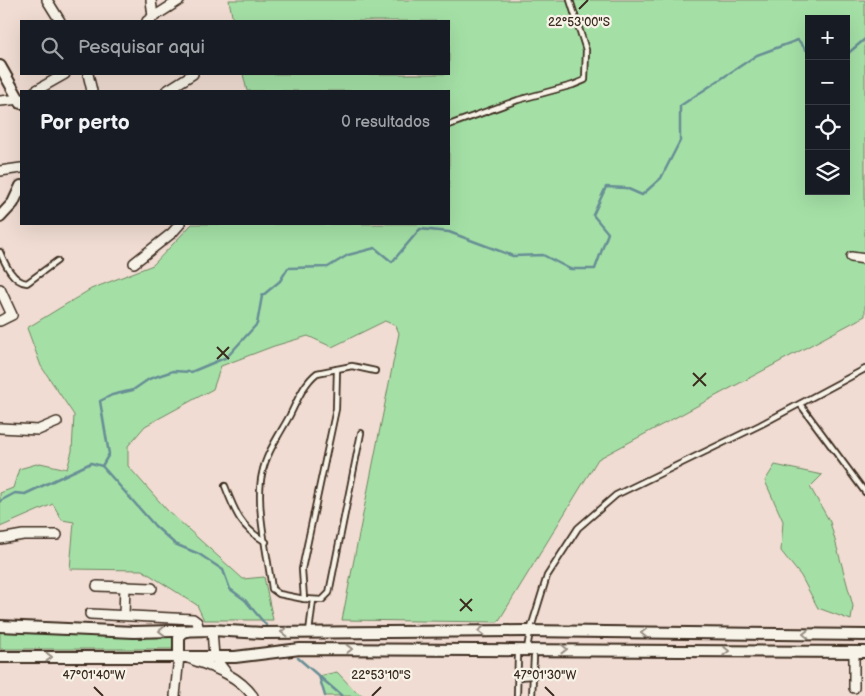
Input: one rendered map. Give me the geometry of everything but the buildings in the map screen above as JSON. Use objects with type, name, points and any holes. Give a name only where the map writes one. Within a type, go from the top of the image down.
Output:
[{"type":"street","points":[[47,0],[59,20]]},
{"type":"street","points":[[150,19],[151,0]]},
{"type":"street","points":[[150,19],[180,0]]},
{"type":"street","points":[[0,66],[20,99]]},
{"type":"street","points":[[37,90],[63,75]]},
{"type":"street","points":[[88,75],[92,90]]},
{"type":"street","points":[[168,90],[191,75]]},
{"type":"street","points":[[0,101],[20,101]]},
{"type":"street","points":[[0,171],[20,168]]},
{"type":"street","points":[[1,216],[12,203],[20,188]]},
{"type":"street","points":[[134,263],[179,225]]},
{"type":"street","points":[[851,257],[865,258]]},
{"type":"street","points":[[0,289],[12,314],[0,321]]},
{"type":"street","points":[[0,428],[38,430],[57,422]]},
{"type":"street","points":[[0,539],[23,535],[57,535]]},
{"type":"street","points":[[97,586],[152,588]]},
{"type":"street","points":[[124,615],[125,586]]},
{"type":"street","points":[[90,614],[193,619],[197,622],[199,630]]},
{"type":"street","points":[[0,626],[60,627],[93,631],[212,630],[263,633],[530,632],[865,635]]},
{"type":"street","points":[[212,630],[214,657],[217,664],[241,683],[253,696]]},
{"type":"street","points":[[175,696],[181,656],[179,638],[181,633],[187,631]]},
{"type":"street","points":[[375,649],[376,632]]},
{"type":"street","points":[[0,657],[235,657],[300,649],[531,653],[865,652]]},
{"type":"street","points":[[854,652],[854,688]]},
{"type":"street","points":[[181,656],[227,673]]},
{"type":"lane","points":[[450,125],[518,100],[585,80],[586,50],[570,0]]},
{"type":"lane","points":[[0,252],[16,280],[27,283],[56,261]]},
{"type":"lane","points":[[361,432],[329,593],[322,600],[313,600],[274,592],[259,492],[268,454],[313,376],[352,366],[375,371]]},
{"type":"lane","points":[[304,599],[302,569],[336,409],[337,369]]},
{"type":"lane","points":[[532,696],[533,676],[530,632],[547,576],[578,528],[616,495],[800,404],[865,369]]},
{"type":"lane","points":[[800,404],[865,492]]},
{"type":"lane","points":[[225,486],[244,526],[250,533],[266,542]]},
{"type":"lane","points":[[309,632],[313,600]]},
{"type":"lane","points":[[517,696],[518,656]]},
{"type":"lane","points":[[518,677],[533,676]]},
{"type":"green space","points":[[229,0],[865,0],[865,316],[598,459],[498,622],[342,620],[399,333],[396,326],[385,321],[332,347],[308,336],[274,346],[221,366],[213,389],[145,426],[128,446],[128,466],[167,510],[243,579],[264,577],[273,620],[204,620],[197,605],[142,570],[70,569],[74,522],[62,520],[53,504],[0,527],[0,493],[13,488],[19,469],[40,463],[67,469],[72,451],[74,415],[41,366],[27,328],[91,289],[153,265],[191,225],[450,225],[450,90],[247,90],[243,75],[450,75],[450,20],[233,20]]},
{"type":"green space","points":[[775,465],[822,475],[810,487],[830,522],[853,606],[851,620],[818,608],[801,576],[781,551],[783,521],[765,481]]},
{"type":"green space","points":[[0,632],[173,637],[173,649],[0,649]]},
{"type":"green space","points":[[337,672],[355,691],[364,696],[325,696],[319,676]]},
{"type":"waterway","points":[[850,52],[865,39]]},
{"type":"waterway","points":[[0,501],[15,493],[25,494],[91,463],[102,466],[109,454],[100,401],[112,395],[133,390],[149,379],[173,371],[191,372],[227,357],[257,324],[262,296],[280,281],[288,268],[328,267],[348,255],[375,248],[392,262],[420,229],[449,232],[513,256],[543,255],[570,269],[595,269],[608,233],[593,215],[606,187],[626,188],[642,195],[661,178],[680,141],[680,106],[757,55],[798,40],[805,48]]},
{"type":"waterway","points":[[102,466],[155,526],[175,544],[199,554],[223,570],[230,589],[245,600],[266,625]]},
{"type":"waterway","points":[[298,658],[342,696]]},
{"type":"waterway","points":[[319,676],[325,696]]}]
